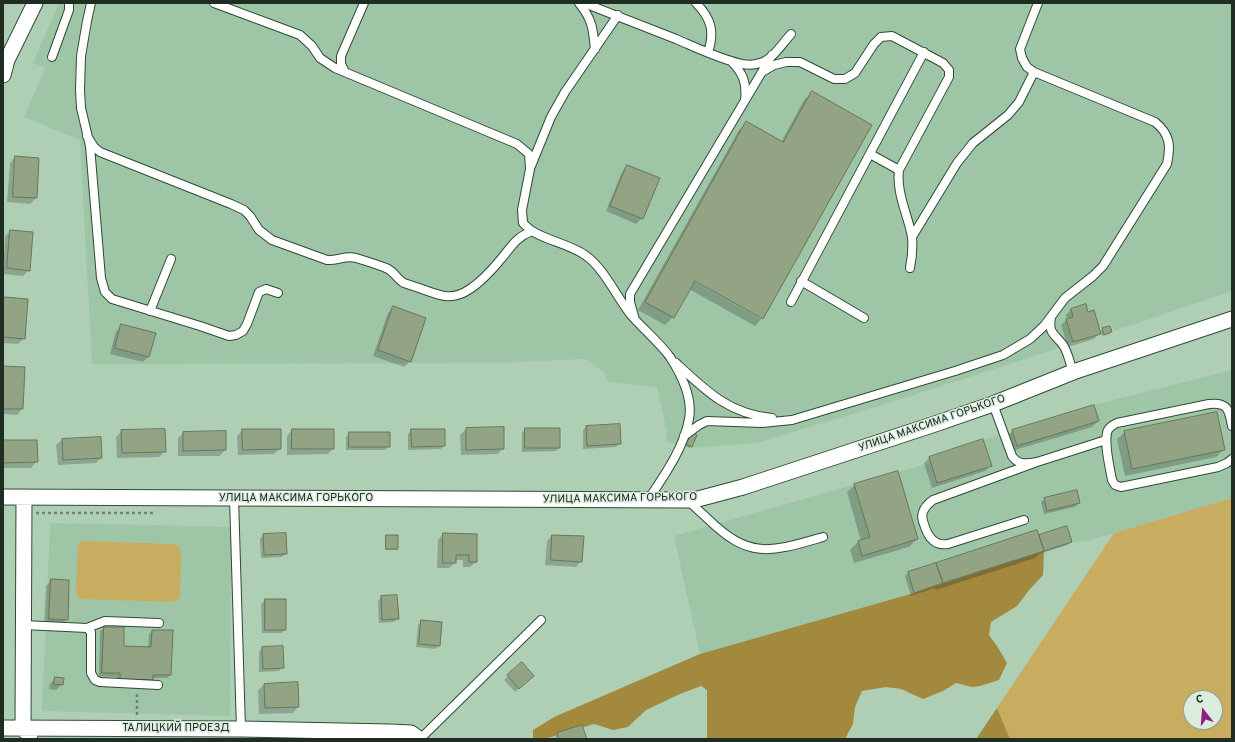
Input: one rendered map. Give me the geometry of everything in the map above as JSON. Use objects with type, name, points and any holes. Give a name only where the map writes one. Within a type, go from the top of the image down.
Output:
[{"type":"street","points":[[3,75],[7,60],[35,3]]},
{"type":"street","name":"УЛИЦА МАКСИМА ГОРЬКОГО","points":[[3,497],[698,499],[743,487],[935,424],[993,404],[1072,372],[1232,319]]},
{"type":"street","points":[[24,497],[23,625],[27,734]]},
{"type":"street","name":"ТАЛИЦКИЙ ПРОЕЗД","points":[[3,728],[27,734],[137,729],[241,729],[390,736],[411,733],[420,739]]},
{"type":"lane","points":[[52,57],[69,10],[69,3]]},
{"type":"lane","points":[[91,3],[86,21],[81,56],[80,90],[81,108],[90,146],[100,272],[105,292],[112,299],[230,336],[244,331],[259,292],[266,289],[278,293]]},
{"type":"lane","points":[[214,3],[300,35],[312,46],[320,58],[335,68],[517,144],[529,154],[530,169]]},
{"type":"lane","points":[[345,72],[341,64],[341,56],[364,3]]},
{"type":"lane","points":[[579,3],[591,22],[595,49]]},
{"type":"lane","points":[[584,3],[595,5],[708,52],[730,60],[751,65],[760,64],[772,55],[791,34]]},
{"type":"lane","points":[[696,3],[707,16],[712,29],[712,43],[708,52]]},
{"type":"lane","points":[[1030,339],[1044,326],[1064,298],[1093,276],[1103,266],[1167,164],[1170,152],[1168,139],[1164,129],[1155,122],[1034,72],[1027,67],[1022,58],[1020,49],[1038,3]]},
{"type":"lane","points":[[618,15],[565,92],[555,110],[530,169],[522,210],[524,223],[532,231],[585,255],[596,265],[635,319],[669,357],[714,397],[744,413],[760,417],[792,420]]},
{"type":"lane","points":[[762,72],[774,65],[786,62],[800,62],[834,78],[845,79],[855,73],[874,44],[881,37],[892,36],[943,63],[949,70],[950,77],[899,170],[897,180],[912,237],[913,251],[910,268]]},
{"type":"lane","points":[[791,302],[924,52]]},
{"type":"lane","points":[[635,319],[630,302],[630,294],[772,55]]},
{"type":"lane","points":[[730,60],[740,70],[746,87],[744,103]]},
{"type":"lane","points":[[912,237],[957,163],[973,143],[1008,115],[1019,102],[1034,72]]},
{"type":"lane","points":[[88,136],[94,147],[100,152],[244,210],[259,230],[272,240],[326,260],[332,261],[348,257],[386,268],[394,272],[404,282],[443,297],[457,296],[471,288],[488,274],[511,244],[522,235],[532,231]]},
{"type":"lane","points":[[870,154],[899,170]]},
{"type":"lane","points":[[150,311],[171,258]]},
{"type":"lane","points":[[801,282],[864,318]]},
{"type":"lane","points":[[1053,313],[1050,326],[1055,337],[1063,345],[1072,372]]},
{"type":"lane","points":[[684,436],[707,421],[762,423],[792,420],[1003,355],[1030,339],[1042,334],[1048,334],[1055,337]]},
{"type":"lane","points":[[648,500],[669,469],[684,436],[690,418],[689,402],[686,390],[681,377],[669,357]]},
{"type":"lane","points":[[1232,426],[1229,412],[1226,408],[1217,403],[1117,423],[1111,425],[1108,429],[1106,440],[1112,480],[1115,485],[1122,487],[1218,467],[1227,464],[1232,459]]},
{"type":"lane","points":[[993,404],[1015,461],[1026,464],[1037,462]]},
{"type":"lane","points":[[1024,520],[941,545],[933,541],[928,535],[922,520],[923,512],[926,506],[933,500],[1037,462],[1106,440]]},
{"type":"lane","points":[[234,498],[241,729]]},
{"type":"lane","points":[[688,500],[694,508],[731,539],[752,548],[765,550],[782,549],[823,537]]},
{"type":"lane","points":[[420,739],[541,620]]},
{"type":"lane","points":[[23,625],[87,628],[105,621],[159,623]]},
{"type":"lane","points":[[87,628],[91,635],[91,673],[95,680],[100,682],[158,685]]},
{"type":"path","points":[[24,513],[156,513]]},
{"type":"path","points":[[137,684],[137,729]]},
{"type":"shaded area","points":[[59,3],[1232,3],[1232,291],[1114,331],[1111,323],[1099,327],[1101,334],[1063,345],[1056,349],[889,403],[757,443],[690,448],[680,444],[665,442],[667,432],[657,387],[608,382],[604,372],[585,359],[495,363],[92,364],[80,140],[24,117],[45,68],[33,63]]},
{"type":"shaded area","points":[[1232,370],[1232,498],[1087,541],[1072,542],[914,593],[700,654],[674,536],[930,463],[929,457],[1094,405]]},
{"type":"shaded area","points":[[1232,498],[1232,739],[1010,739],[997,708],[1114,533]]},
{"type":"shaded area","points":[[50,523],[231,527],[230,716],[42,711]]},
{"type":"shaded area","points":[[83,541],[175,544],[179,546],[181,551],[180,596],[177,600],[172,602],[81,599],[77,596],[76,591],[78,545]]},
{"type":"shaded area","points":[[1044,551],[1043,575],[1017,606],[991,622],[989,635],[1007,663],[999,680],[972,687],[956,683],[943,691],[923,699],[901,689],[886,687],[862,691],[855,707],[853,724],[845,739],[707,739],[707,690],[701,686],[646,710],[628,727],[613,730],[594,724],[545,739],[533,739],[533,730],[554,717],[700,654],[914,593]]},
{"type":"shaded area","points":[[997,708],[1010,739],[976,739]]},
{"type":"building","points":[[812,91],[872,125],[763,319],[695,281],[674,318],[645,302],[746,121],[783,142]]},
{"type":"building","points":[[15,156],[39,158],[37,198],[13,197]]},
{"type":"building","points":[[627,165],[660,178],[643,219],[610,206]]},
{"type":"building","points":[[10,230],[33,232],[30,271],[7,268]]},
{"type":"building","points":[[4,297],[28,299],[25,339],[3,337]]},
{"type":"building","points":[[1086,304],[1088,312],[1094,310],[1101,334],[1073,342],[1066,319],[1073,317],[1071,309]]},
{"type":"building","points":[[393,306],[426,318],[411,362],[378,350]]},
{"type":"building","points":[[121,324],[156,333],[149,357],[115,348]]},
{"type":"building","points":[[1110,326],[1112,332],[1104,335],[1102,328]]},
{"type":"building","points":[[3,366],[25,367],[23,409],[3,409]]},
{"type":"building","points":[[1094,405],[1099,421],[1017,446],[1012,430]]},
{"type":"building","points":[[1217,412],[1225,450],[1132,469],[1124,431]]},
{"type":"building","points":[[620,424],[621,444],[587,446],[586,426]]},
{"type":"building","points":[[504,427],[504,449],[466,450],[466,428]]},
{"type":"building","points":[[525,428],[560,428],[560,448],[525,448]]},
{"type":"building","points":[[165,429],[166,452],[122,453],[121,430]]},
{"type":"building","points":[[242,429],[281,429],[281,449],[243,450]]},
{"type":"building","points":[[292,429],[334,429],[334,449],[292,449]]},
{"type":"building","points":[[411,429],[445,429],[445,446],[412,447]]},
{"type":"building","points":[[226,431],[226,450],[183,451],[183,432]]},
{"type":"building","points":[[349,432],[390,432],[390,447],[349,447]]},
{"type":"building","points":[[693,433],[697,435],[692,447],[686,444],[689,434],[691,436]]},
{"type":"building","points":[[101,437],[102,458],[63,460],[62,439]]},
{"type":"building","points":[[983,439],[992,466],[937,483],[929,457]]},
{"type":"building","points":[[3,440],[37,440],[38,462],[3,463]]},
{"type":"building","points":[[898,471],[918,539],[862,556],[858,541],[870,537],[854,484]]},
{"type":"building","points":[[1077,490],[1080,503],[1047,511],[1044,498]]},
{"type":"building","points":[[1067,526],[1072,542],[1044,551],[1039,535]]},
{"type":"building","points":[[1037,530],[1044,551],[943,583],[936,563]]},
{"type":"building","points":[[286,533],[287,554],[264,555],[263,534]]},
{"type":"building","points":[[443,533],[477,534],[477,562],[469,562],[469,555],[456,555],[456,563],[443,563]]},
{"type":"building","points":[[386,535],[398,535],[398,549],[386,549]]},
{"type":"building","points":[[552,535],[584,536],[582,562],[551,560]]},
{"type":"building","points":[[936,563],[943,583],[914,593],[908,572]]},
{"type":"building","points":[[51,579],[69,580],[68,620],[49,619]]},
{"type":"building","points":[[397,595],[399,619],[382,620],[381,596]]},
{"type":"building","points":[[265,599],[286,599],[286,630],[265,630]]},
{"type":"building","points":[[421,620],[442,622],[440,646],[419,644]]},
{"type":"building","points":[[104,627],[124,627],[124,646],[151,647],[152,630],[173,630],[171,675],[153,675],[153,680],[136,680],[120,679],[120,673],[102,673]]},
{"type":"building","points":[[283,646],[284,668],[263,669],[262,647]]},
{"type":"building","points":[[522,662],[534,676],[519,689],[507,675]]},
{"type":"building","points":[[55,677],[64,678],[63,685],[54,684]]},
{"type":"building","points":[[298,682],[299,707],[265,708],[264,684]]},
{"type":"building","points":[[582,725],[587,739],[559,739],[557,733]]}]
